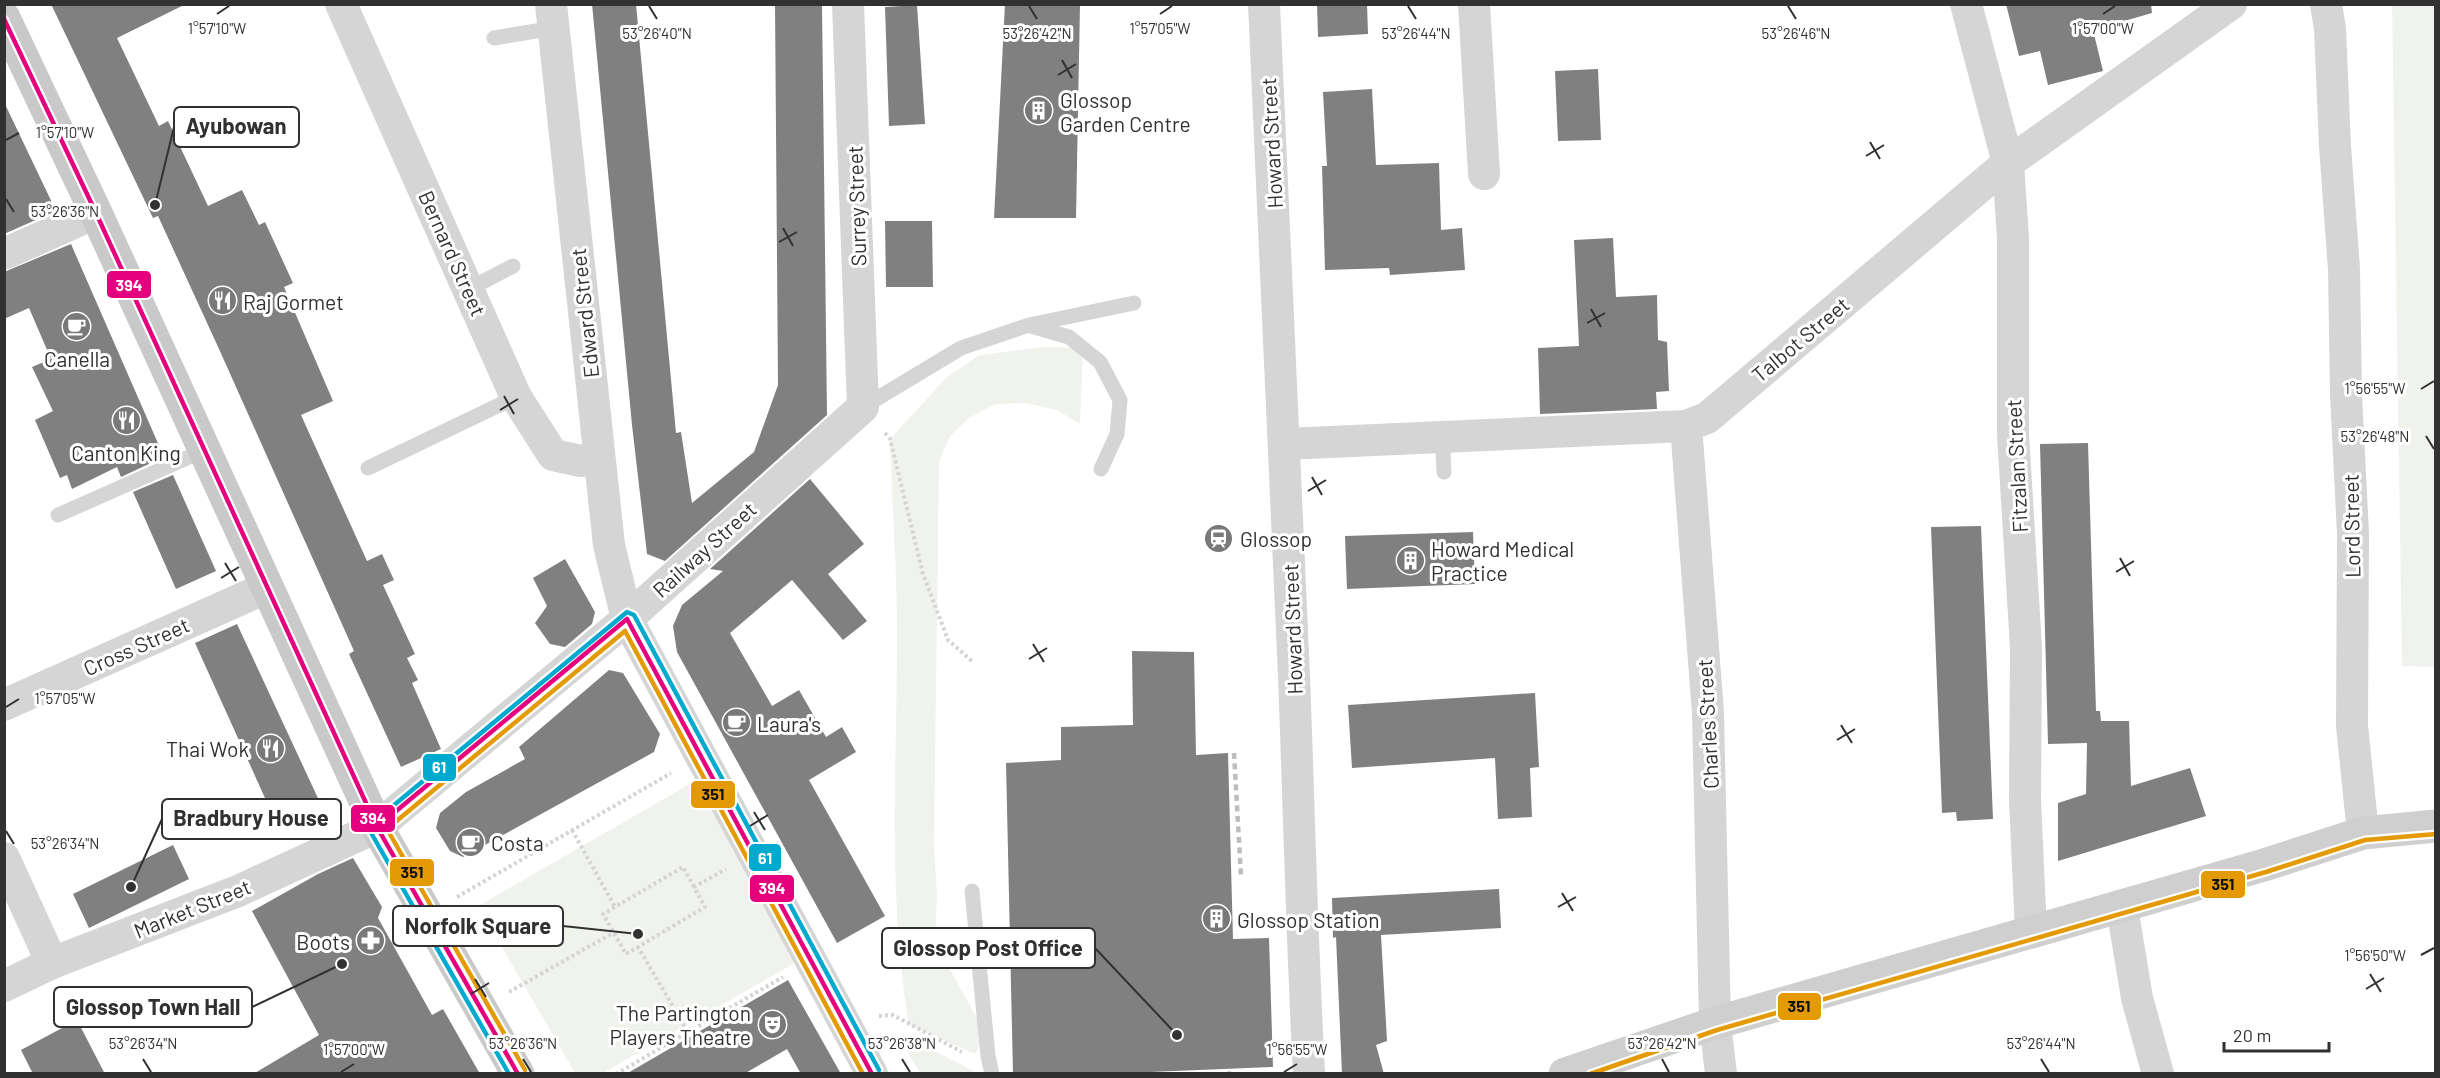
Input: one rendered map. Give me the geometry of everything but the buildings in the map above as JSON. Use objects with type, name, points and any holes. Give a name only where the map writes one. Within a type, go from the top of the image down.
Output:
[{"type":"main road","points":[[4,18],[96,213],[377,827],[518,1074]]},
{"type":"main road","points":[[1565,1074],[1715,1023],[2121,907],[2363,833],[2436,826]]},
{"type":"street","name":"Bernard Street","points":[[341,4],[516,397],[553,455],[580,461],[598,459]]},
{"type":"street","name":"Surrey Street","points":[[848,4],[863,407]]},
{"type":"street","name":"Howard Street","points":[[1264,4],[1285,444],[1300,830],[1302,955],[1309,1074]]},
{"type":"street","points":[[1474,4],[1484,174]]},
{"type":"street","name":"Fitzalan Street","points":[[1966,4],[2008,163],[2013,238],[2013,434],[2026,648],[2025,800],[2031,932]]},
{"type":"street","name":"Talbot Street","points":[[1285,444],[1686,426],[1707,418],[2008,163],[2231,4]]},
{"type":"street","name":"Lord Street","points":[[2326,4],[2330,29],[2335,146],[2344,269],[2346,394],[2353,534],[2352,726],[2363,833]]},
{"type":"street","name":"Edward Street","points":[[553,16],[598,459],[609,545],[627,619],[872,1074]]},
{"type":"street","points":[[4,254],[96,213]]},
{"type":"street","name":"Railway Street","points":[[377,827],[627,619],[863,407]]},
{"type":"street","name":"Charles Street","points":[[1686,426],[1708,713],[1715,1023],[1721,1074]]},
{"type":"street","name":"Cross Street","points":[[4,705],[268,587]]},
{"type":"street","name":"Market Street","points":[[4,986],[52,963],[238,891],[377,827]]},
{"type":"street","points":[[4,858],[52,963]]},
{"type":"street","points":[[2121,907],[2137,998],[2158,1074]]},
{"type":"lane","points":[[494,38],[553,16]]},
{"type":"lane","points":[[469,289],[513,266]]},
{"type":"lane","points":[[863,407],[960,348],[1029,325],[1134,303]]},
{"type":"lane","points":[[1029,325],[1069,337],[1100,362],[1120,400],[1117,434],[1101,469]]},
{"type":"lane","points":[[368,468],[516,397]]},
{"type":"lane","points":[[1442,436],[1444,472]]},
{"type":"lane","points":[[58,515],[205,450]]},
{"type":"lane","points":[[972,891],[987,1045],[992,1074]]},
{"type":"path","points":[[863,407],[890,439],[923,574],[948,640],[973,662]]},
{"type":"path","points":[[427,914],[701,756]]},
{"type":"path","points":[[572,830],[615,906]]},
{"type":"path","points":[[694,887],[755,853]]},
{"type":"path","points":[[683,867],[705,908],[626,954],[603,914],[615,906],[683,867]]},
{"type":"path","points":[[480,1009],[613,933]]},
{"type":"path","points":[[638,947],[688,1032]]},
{"type":"path","points":[[616,1074],[812,959]]},
{"type":"path","points":[[909,1025],[965,1054]]},
{"type":"shaded area","points":[[2392,5],[2435,5],[2435,667],[2402,666]]},
{"type":"shaded area","points":[[1043,347],[1083,348],[1080,424],[1057,410],[1026,403],[996,404],[969,418],[950,436],[939,462],[935,943],[986,1034],[975,1054],[909,1025],[902,976],[896,879],[897,610],[890,439],[947,377],[980,355]]},
{"type":"shaded area","points":[[695,781],[798,961],[603,1073],[575,1073],[478,906]]},
{"type":"shaded area","points":[[905,1036],[972,1070],[973,1073],[920,1073],[902,1043]]},
{"type":"railway","points":[[1234,753],[1241,876]]},
{"type":"transit line","name":"394","points":[[4,19],[96,213],[377,827],[518,1074]]},
{"type":"transit line","name":"61","points":[[509,1074],[370,831],[370,825],[627,612],[634,615],[879,1070]]},
{"type":"transit line","name":"394","points":[[377,827],[627,619],[872,1074]]},
{"type":"transit line","name":"351","points":[[525,1070],[387,829],[625,631],[863,1074]]},
{"type":"transit line","name":"351","points":[[1590,1074],[1717,1030],[2266,872],[2365,840],[2436,834]]},
{"type":"place","name":"Glossop Garden Centre","points":[[1039,111]]},
{"type":"place","name":"Ayubowan","points":[[155,205]]},
{"type":"place","name":"Raj Gormet","points":[[222,301]]},
{"type":"place","name":"Canella","points":[[77,327]]},
{"type":"place","name":"Canton King","points":[[126,421]]},
{"type":"place","name":"Glossop","points":[[1219,538]]},
{"type":"place","name":"Howard Medical Practice","points":[[1410,560]]},
{"type":"place","name":"Laura's","points":[[736,723]]},
{"type":"place","name":"Thai Wok","points":[[270,748]]},
{"type":"place","name":"Costa","points":[[470,842]]},
{"type":"place","name":"Bradbury House","points":[[131,887]]},
{"type":"place","name":"Glossop Station","points":[[1216,919]]},
{"type":"place","name":"Norfolk Square","points":[[638,934]]},
{"type":"place","name":"Boots","points":[[371,941]]},
{"type":"place","name":"Glossop Town Hall","points":[[342,964]]},
{"type":"place","name":"The Partington Players Theatre","points":[[772,1024]]},
{"type":"place","name":"Glossop Post Office","points":[[1177,1035]]}]
